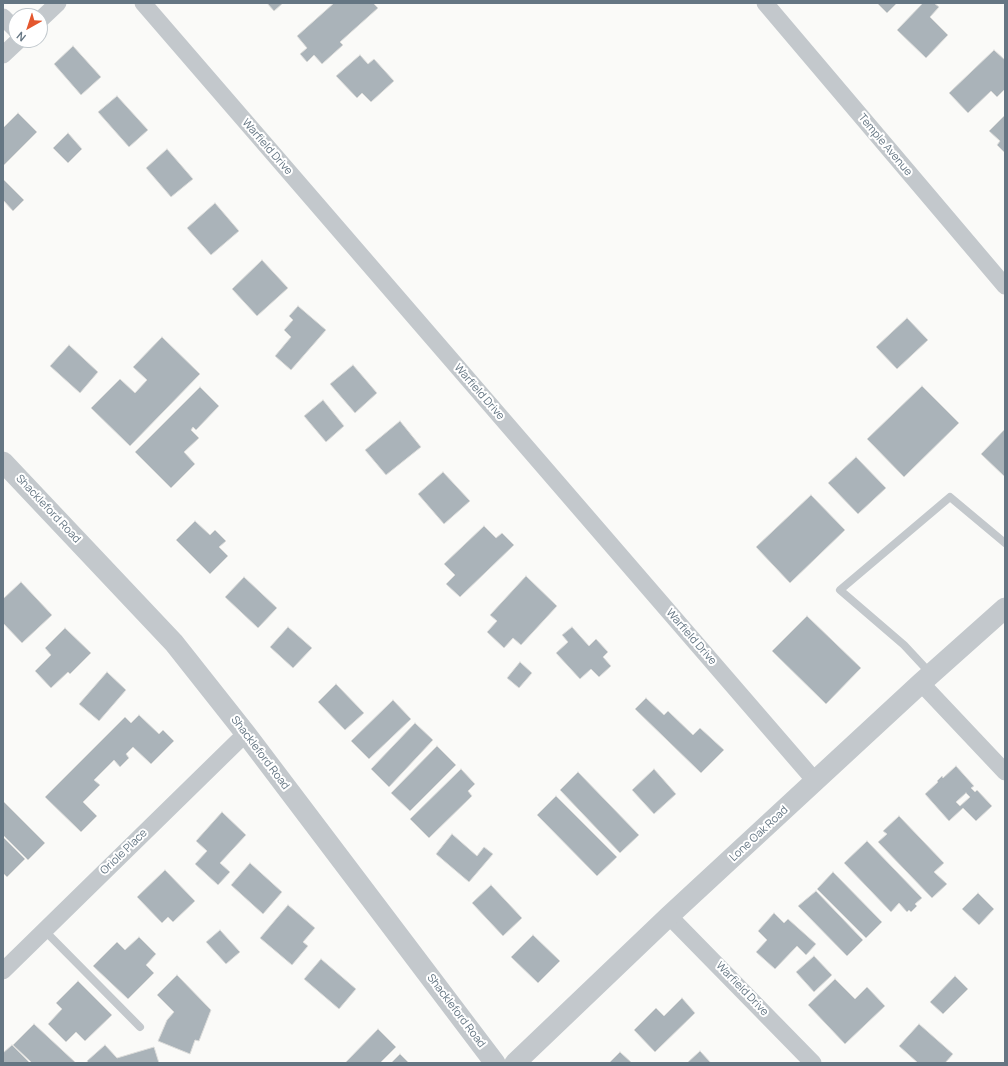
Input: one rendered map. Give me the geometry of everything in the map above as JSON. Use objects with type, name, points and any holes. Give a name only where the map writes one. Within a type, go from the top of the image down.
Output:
[{"type":"street","points":[[48,12],[58,3]]},
{"type":"street","name":"Warfield Drive","points":[[143,3],[816,782]]},
{"type":"street","name":"Temple Avenue","points":[[765,3],[1005,286]]},
{"type":"street","name":"Shackleford Road","points":[[3,462],[174,643],[246,734],[495,1063]]},
{"type":"street","name":"Lone Oak Road","points":[[515,1063],[669,916],[1005,608]]},
{"type":"street","points":[[926,679],[1005,772]]},
{"type":"street","name":"Oriole Place","points":[[3,970],[246,734]]},
{"type":"street","name":"Warfield Drive","points":[[669,916],[814,1063]]},
{"type":"lane","points":[[926,679],[904,645],[840,590],[950,497],[1005,543]]},
{"type":"lane","points":[[44,930],[140,1027]]},
{"type":"building","points":[[267,3],[283,3],[274,11]]},
{"type":"building","points":[[334,3],[373,3],[378,8],[340,42],[343,45],[322,64],[314,55],[307,62],[300,54],[307,48],[297,36]]},
{"type":"building","points":[[877,3],[897,3],[887,13]]},
{"type":"building","points":[[923,3],[934,3],[939,7],[930,17],[948,35],[926,58],[897,30]]},
{"type":"building","points":[[73,46],[101,77],[81,95],[54,64]]},
{"type":"building","points":[[994,50],[1005,60],[1005,89],[997,97],[991,91],[968,113],[949,93]]},
{"type":"building","points":[[360,55],[368,64],[374,59],[394,81],[371,102],[362,93],[357,98],[336,76]]},
{"type":"building","points":[[117,96],[148,130],[129,147],[98,112]]},
{"type":"building","points":[[18,113],[37,132],[3,166],[3,128]]},
{"type":"building","points":[[1005,115],[1005,153],[997,145],[1000,141],[989,131]]},
{"type":"building","points":[[68,133],[82,149],[68,163],[53,148]]},
{"type":"building","points":[[167,149],[193,179],[171,197],[146,168]]},
{"type":"building","points":[[3,179],[24,200],[13,211],[3,200]]},
{"type":"building","points":[[215,203],[239,231],[211,255],[187,228]]},
{"type":"building","points":[[262,260],[288,288],[257,316],[232,289]]},
{"type":"building","points":[[298,306],[326,330],[291,370],[275,356],[291,337],[284,330],[293,320],[289,316]]},
{"type":"building","points":[[907,318],[928,340],[897,369],[876,347]]},
{"type":"building","points":[[162,337],[200,374],[130,446],[91,408],[120,379],[135,393],[147,380],[133,367]]},
{"type":"building","points":[[69,345],[98,372],[80,393],[50,366]]},
{"type":"building","points":[[353,365],[377,393],[355,413],[330,384]]},
{"type":"building","points":[[922,386],[959,423],[904,477],[867,439]]},
{"type":"building","points":[[200,387],[219,406],[196,430],[193,427],[191,430],[199,438],[184,452],[195,464],[171,488],[135,452]]},
{"type":"building","points":[[323,400],[344,426],[326,442],[304,416]]},
{"type":"building","points":[[400,421],[421,447],[386,475],[365,450]]},
{"type":"building","points":[[1005,429],[1005,477],[981,454]]},
{"type":"building","points":[[856,457],[886,488],[858,514],[828,483]]},
{"type":"building","points":[[443,472],[470,501],[444,524],[418,494]]},
{"type":"building","points":[[811,495],[845,530],[790,583],[756,547]]},
{"type":"building","points":[[195,521],[210,535],[215,530],[226,541],[219,547],[228,556],[210,574],[176,540]]},
{"type":"building","points":[[484,526],[496,538],[502,533],[514,545],[460,597],[446,584],[455,575],[444,564]]},
{"type":"building","points":[[526,576],[557,606],[521,645],[513,638],[504,648],[487,632],[497,621],[490,615]]},
{"type":"building","points":[[244,577],[277,608],[258,628],[225,597]]},
{"type":"building","points":[[21,582],[52,615],[22,643],[3,623],[3,599]]},
{"type":"building","points":[[807,616],[861,668],[826,704],[772,651]]},
{"type":"building","points":[[288,627],[312,648],[293,668],[270,647]]},
{"type":"building","points":[[572,627],[589,646],[596,639],[608,652],[603,657],[611,666],[599,677],[591,669],[580,679],[556,653],[568,642],[562,635]]},
{"type":"building","points":[[65,628],[91,653],[70,674],[68,672],[51,688],[35,671],[51,655],[45,648]]},
{"type":"building","points":[[520,662],[532,673],[519,688],[507,678]]},
{"type":"building","points":[[107,672],[126,690],[99,721],[79,704]]},
{"type":"building","points":[[336,684],[364,713],[345,730],[318,702]]},
{"type":"building","points":[[646,698],[664,715],[668,711],[693,735],[700,728],[724,750],[701,773],[635,709]]},
{"type":"building","points":[[393,700],[411,719],[369,759],[351,741]]},
{"type":"building","points":[[139,715],[159,734],[163,730],[174,741],[151,764],[133,747],[126,754],[129,758],[120,767],[114,760],[94,780],[100,785],[83,802],[97,816],[81,832],[45,797],[125,717],[131,723]]},
{"type":"building","points":[[415,723],[433,740],[389,787],[371,769]]},
{"type":"building","points":[[437,746],[456,765],[410,811],[391,793]]},
{"type":"building","points":[[956,766],[974,786],[971,788],[975,792],[977,790],[992,806],[976,821],[963,808],[949,821],[925,794],[938,782],[937,781],[942,776],[943,778]],"holes":[[[966,793],[970,797],[960,806],[956,802]]]},
{"type":"building","points":[[461,769],[475,784],[468,791],[472,796],[429,838],[410,819]]},
{"type":"building","points":[[654,769],[676,794],[654,814],[632,790]]},
{"type":"building","points":[[578,772],[639,835],[620,853],[560,790]]},
{"type":"building","points":[[556,796],[617,857],[597,876],[537,815]]},
{"type":"building","points":[[3,801],[45,843],[28,860],[3,835]]},
{"type":"building","points":[[222,812],[246,835],[220,863],[230,872],[218,885],[195,864],[207,851],[196,841]]},
{"type":"building","points":[[899,816],[944,863],[934,872],[947,884],[932,898],[878,842],[887,834],[883,831]]},
{"type":"building","points":[[452,834],[477,856],[484,847],[493,854],[469,882],[436,854]]},
{"type":"building","points":[[3,837],[25,859],[7,877],[3,873]]},
{"type":"building","points":[[867,841],[922,898],[915,904],[917,906],[911,912],[909,910],[907,912],[899,903],[891,912],[844,863]]},
{"type":"building","points":[[250,863],[282,892],[263,914],[231,885]]},
{"type":"building","points":[[165,870],[195,901],[173,922],[168,917],[162,923],[137,897]]},
{"type":"building","points":[[833,872],[882,922],[866,938],[817,889]]},
{"type":"building","points":[[491,885],[522,918],[503,936],[472,903]]},
{"type":"building","points":[[816,891],[863,940],[847,956],[798,906]]},
{"type":"building","points":[[978,893],[994,909],[979,925],[962,909]]},
{"type":"building","points":[[288,905],[315,928],[303,942],[308,946],[292,965],[260,938]]},
{"type":"building","points":[[774,913],[784,923],[788,919],[816,944],[806,955],[797,946],[775,969],[756,952],[767,940],[758,931]]},
{"type":"building","points":[[220,930],[240,952],[226,964],[206,942]]},
{"type":"building","points":[[533,935],[560,961],[538,983],[511,957]]},
{"type":"building","points":[[139,937],[156,954],[146,965],[154,973],[128,999],[93,966],[117,942],[125,950]]},
{"type":"building","points":[[814,956],[832,975],[814,992],[796,972]]},
{"type":"building","points":[[321,959],[356,989],[339,1009],[304,979]]},
{"type":"building","points":[[177,975],[211,1010],[199,1041],[195,1040],[190,1054],[158,1041],[167,1020],[174,1012],[157,995]]},
{"type":"building","points":[[955,976],[968,989],[943,1014],[930,1002]]},
{"type":"building","points":[[835,979],[855,999],[867,987],[885,1006],[845,1044],[808,1005]]},
{"type":"building","points":[[78,981],[112,1015],[85,1041],[76,1032],[66,1042],[48,1024],[62,1009],[56,1003]]},
{"type":"building","points":[[682,998],[695,1013],[655,1052],[634,1030],[656,1008],[664,1016]]},
{"type":"building","points":[[34,1024],[76,1063],[32,1063],[13,1045]]},
{"type":"building","points":[[919,1024],[953,1054],[945,1063],[918,1063],[899,1046]]},
{"type":"building","points":[[378,1029],[396,1047],[380,1063],[345,1063]]},
{"type":"building","points":[[12,1045],[30,1063],[3,1063],[3,1053]]},
{"type":"building","points":[[105,1045],[117,1058],[154,1047],[159,1063],[88,1063],[87,1061]]},
{"type":"building","points":[[700,1051],[711,1063],[687,1063]]},
{"type":"building","points":[[620,1052],[632,1063],[609,1063]]},
{"type":"building","points":[[400,1054],[409,1063],[391,1063]]}]
